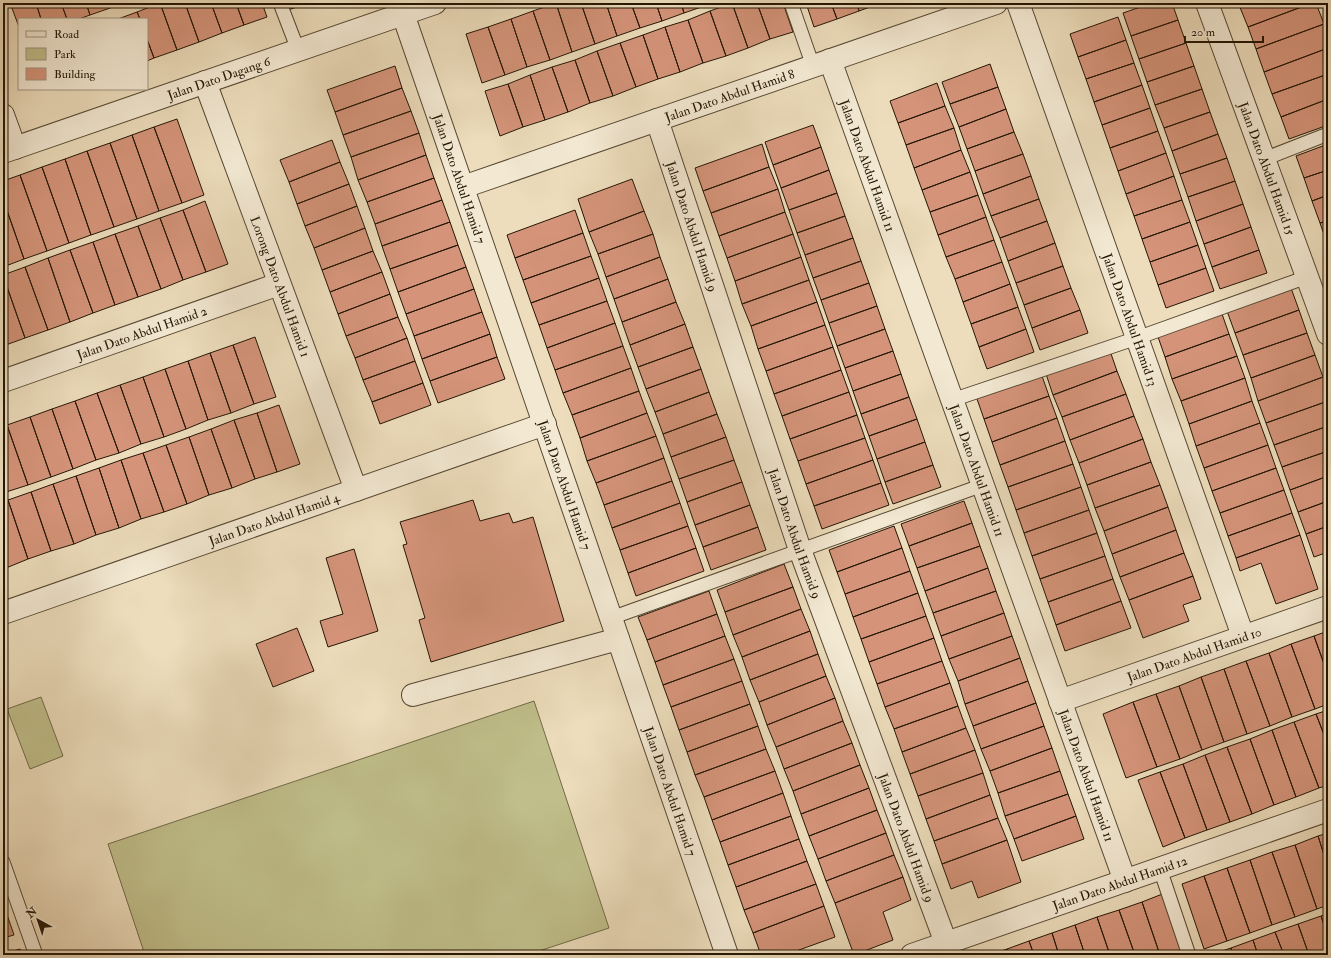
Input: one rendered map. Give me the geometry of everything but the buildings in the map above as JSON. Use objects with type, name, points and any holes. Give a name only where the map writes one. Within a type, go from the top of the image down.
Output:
[{"type":"street","name":"Jalan Dato Dagang 6","points":[[9,150],[435,3]]},
{"type":"street","name":"Jalan Dato Abdul Hamid 8","points":[[463,187],[996,3]]},
{"type":"street","name":"Jalan Dato Abdul Hamid 13","points":[[1018,3],[1244,636]]},
{"type":"street","name":"Jalan Dato Abdul Hamid 15","points":[[1207,3],[1328,334]]},
{"type":"street","name":"Jalan Dato Abdul Hamid 7","points":[[403,14],[727,955]]},
{"type":"street","name":"Jalan Dato Abdul Hamid 11","points":[[822,63],[952,400],[1125,881]]},
{"type":"street","name":"Lorong Dato Abdul Hamid 1","points":[[205,82],[356,490]]},
{"type":"street","points":[[3,115],[9,150]]},
{"type":"street","name":"Jalan Dato Abdul Hamid 9","points":[[657,120],[800,550],[946,943]]},
{"type":"street","name":"Jalan Dato Abdul Hamid 2","points":[[3,380],[279,284]]},
{"type":"street","name":"Jalan Dato Abdul Hamid 4","points":[[3,614],[544,424]]},
{"type":"street","name":"Jalan Dato Abdul Hamid 10","points":[[1060,701],[1328,607]]},
{"type":"street","points":[[413,695],[618,639]]},
{"type":"street","name":"Jalan Dato Abdul Hamid 12","points":[[912,955],[1328,810]]},
{"type":"lane","points":[[280,3],[298,50]]},
{"type":"lane","points":[[791,3],[822,63]]},
{"type":"lane","points":[[1264,159],[1328,134]]},
{"type":"lane","points":[[952,400],[1137,338],[1307,277]]},
{"type":"lane","points":[[611,618],[983,485]]},
{"type":"lane","points":[[3,862],[36,955]]},
{"type":"lane","points":[[1160,869],[1189,955]]},
{"type":"green space","points":[[41,697],[63,756],[30,769],[7,709]]},
{"type":"green space","points":[[534,701],[609,928],[527,955],[145,955],[108,844]]}]
